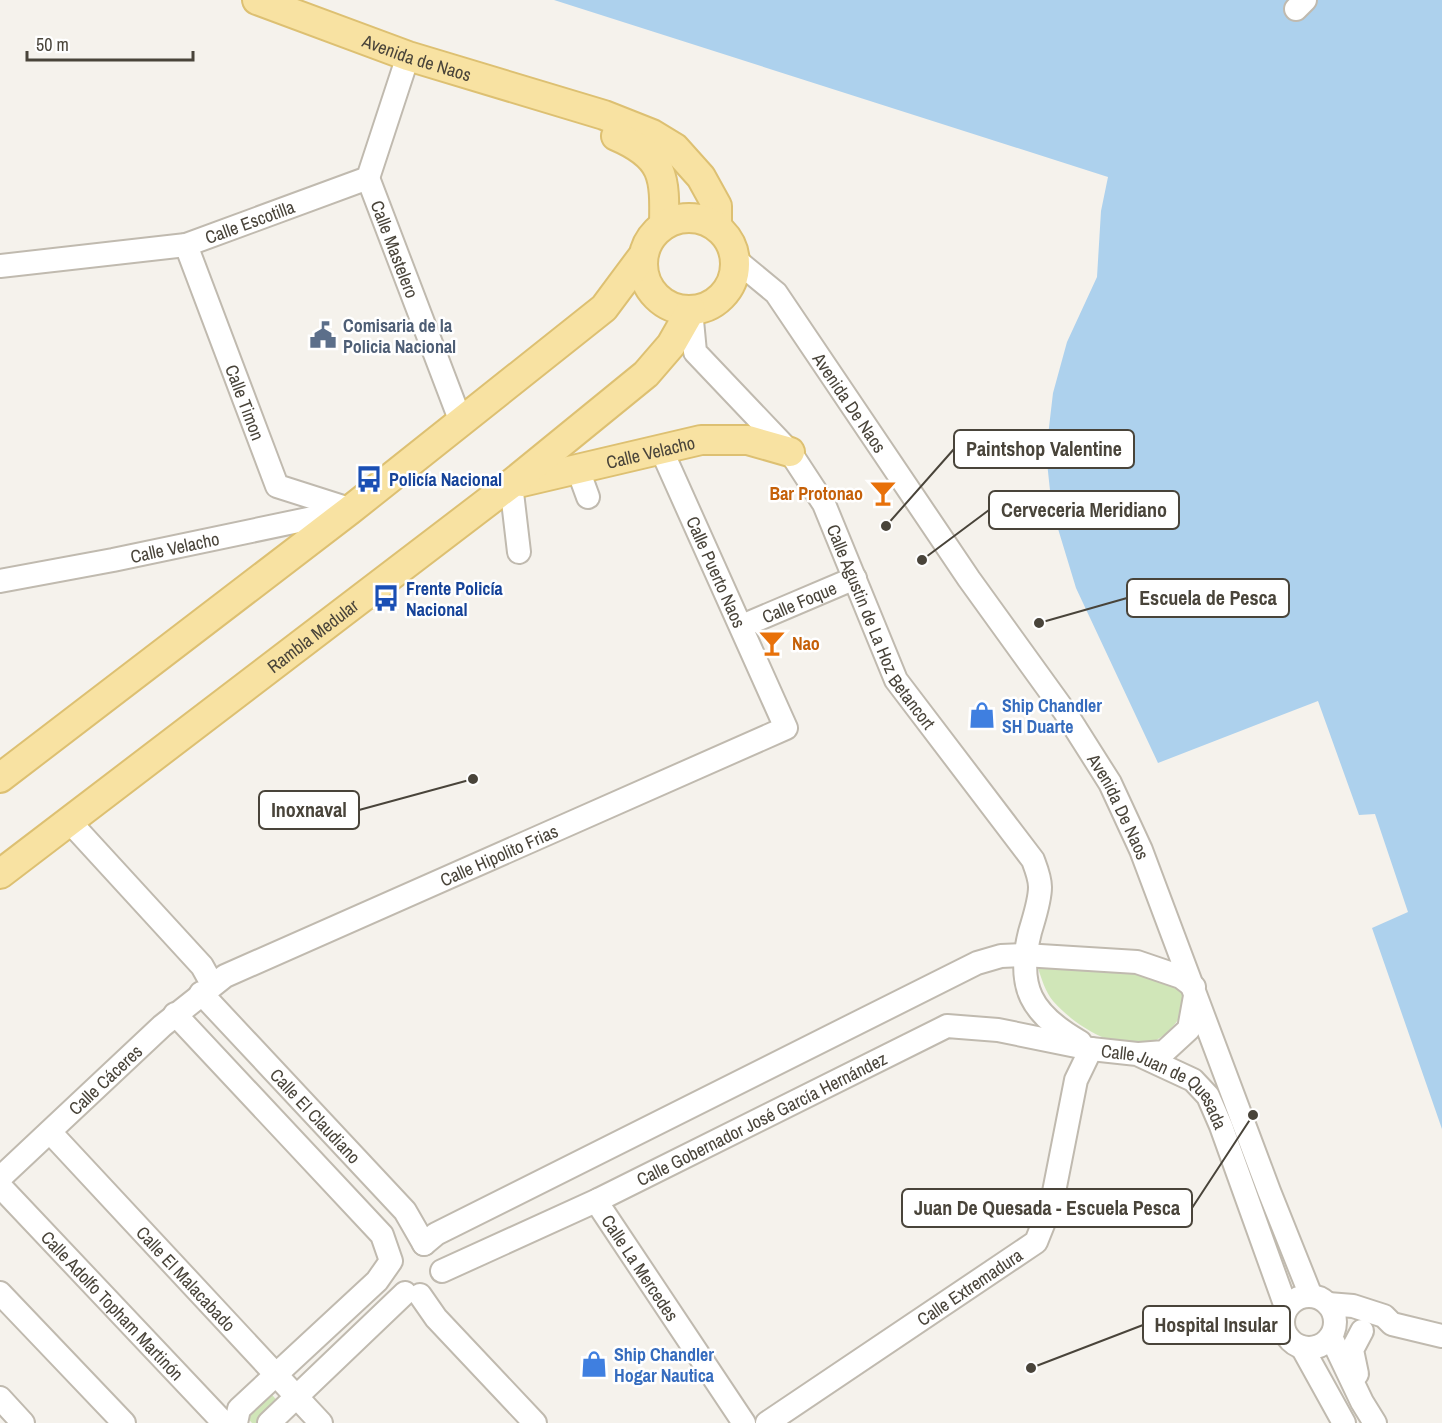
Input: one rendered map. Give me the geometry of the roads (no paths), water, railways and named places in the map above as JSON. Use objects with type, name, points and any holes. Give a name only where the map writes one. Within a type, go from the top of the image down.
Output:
[{"type":"main road","name":"Avenida de Naos","points":[[257,0],[408,56],[604,115],[652,134],[675,148],[701,177],[717,206],[717,227]]},
{"type":"main road","name":"Avenida de Naos","points":[[579,109],[599,129],[631,142],[656,161],[664,195],[664,225]]},
{"type":"main road","points":[[0,778],[350,510],[604,308],[642,257],[649,240],[664,225],[676,218],[702,219],[717,227],[731,245],[736,260],[730,283],[721,298],[708,307],[691,310],[675,308],[653,293],[647,284],[642,257]]},
{"type":"main road","name":"Rambla Medular","points":[[0,874],[511,484],[645,374],[671,345],[691,310]]},
{"type":"main road","name":"Calle Velacho","points":[[511,484],[701,440],[748,440],[790,452]]},
{"type":"street","points":[[368,178],[408,56]]},
{"type":"street","name":"Calle Escotilla","points":[[0,266],[186,245],[368,178]]},
{"type":"street","name":"Calle Mastelero","points":[[368,178],[460,422]]},
{"type":"street","name":"Calle Timon","points":[[186,245],[277,486],[350,510]]},
{"type":"street","name":"Avenida De Naos","points":[[736,260],[776,294],[969,579],[1065,712],[1110,783],[1141,850],[1269,1191],[1319,1300]]},
{"type":"street","name":"Calle Agustin de La Hoz Betancort","points":[[691,310],[695,352],[790,452],[824,504],[896,680],[1034,860],[1040,886],[1024,955],[1025,983],[1044,1016],[1061,1032],[1091,1049]]},
{"type":"street","name":"Calle Puerto Naos","points":[[661,449],[786,728]]},
{"type":"street","points":[[578,467],[588,497]]},
{"type":"street","points":[[511,484],[519,552]]},
{"type":"street","name":"Calle Velacho","points":[[0,581],[113,560],[350,510]]},
{"type":"street","name":"Calle Foque","points":[[742,626],[855,578]]},
{"type":"street","name":"Calle Hipolito Frias","points":[[207,989],[256,962],[786,728]]},
{"type":"street","name":"Calle El Claudiano","points":[[69,821],[202,966],[207,989],[405,1211],[424,1244]]},
{"type":"street","points":[[424,1244],[446,1228],[908,996],[977,963],[1001,956],[1024,955],[1137,962],[1181,977],[1195,990],[1189,1029],[1164,1052],[1137,1054]]},
{"type":"street","name":"Calle Cáceres","points":[[0,1178],[175,1014],[207,989]]},
{"type":"street","name":"Calle El Claudiano","points":[[175,1014],[382,1235],[391,1261]]},
{"type":"street","name":"Calle Gobernador José García Hernández","points":[[442,1271],[598,1200],[947,1026],[998,1030],[1091,1049]]},
{"type":"street","name":"Calle Juan de Quesada","points":[[1091,1049],[1137,1054],[1193,1080],[1208,1096],[1286,1307]]},
{"type":"street","name":"Calle Extremadura","points":[[767,1423],[1036,1242],[1052,1202],[1076,1080],[1091,1049]]},
{"type":"street","name":"Calle El Malacabado","points":[[50,1132],[321,1423]]},
{"type":"street","name":"Calle Adolfo Topham Martinón","points":[[0,1186],[223,1421]]},
{"type":"street","name":"Calle La Mercedes","points":[[598,1200],[602,1210],[744,1423]]},
{"type":"street","points":[[223,1421],[377,1281],[400,1248],[415,1243],[424,1244],[437,1254],[442,1271],[435,1287],[412,1294],[269,1423]]},
{"type":"street","points":[[391,1261],[391,1276],[436,1318],[535,1423]]},
{"type":"street","points":[[0,1293],[124,1423]]},
{"type":"street","points":[[1344,1423],[1304,1349],[1285,1334],[1282,1325],[1286,1307],[1298,1298],[1319,1300],[1353,1306],[1384,1316],[1392,1324]]},
{"type":"street","points":[[1304,1349],[1321,1347],[1331,1336],[1336,1324],[1319,1300]]},
{"type":"street","points":[[1331,1336],[1392,1324],[1442,1336]]},
{"type":"street","points":[[1362,1331],[1352,1350],[1362,1402]]},
{"type":"street","points":[[1331,1336],[1362,1402],[1375,1423]]},
{"type":"street","points":[[0,1398],[23,1423]]},
{"type":"water","points":[[554,0],[1442,0],[1442,1129],[1372,928],[1408,912],[1375,814],[1359,815],[1318,701],[1158,763],[1076,588],[1052,509],[1046,453],[1053,393],[1067,342],[1097,277],[1101,211],[1108,177]]},
{"type":"place","name":"Comisaria de la Policia Nacional","points":[[323,335]]},
{"type":"place","name":"Policía Nacional","points":[[369,479]]},
{"type":"place","name":"Bar Protonao","points":[[883,493]]},
{"type":"place","name":"Paintshop Valentine","points":[[886,526]]},
{"type":"place","name":"Cerveceria Meridiano","points":[[922,560]]},
{"type":"place","name":"Frente Policía Nacional","points":[[386,598]]},
{"type":"place","name":"Escuela de Pesca","points":[[1039,623]]},
{"type":"place","name":"Nao","points":[[772,643]]},
{"type":"place","name":"Ship Chandler SH Duarte","points":[[982,715]]},
{"type":"place","name":"Inoxnaval","points":[[473,779]]},
{"type":"place","name":"Juan De Quesada - Escuela Pesca","points":[[1253,1115]]},
{"type":"place","name":"Ship Chandler Hogar Nautica","points":[[594,1364]]},
{"type":"place","name":"Hospital Insular","points":[[1031,1368]]}]
